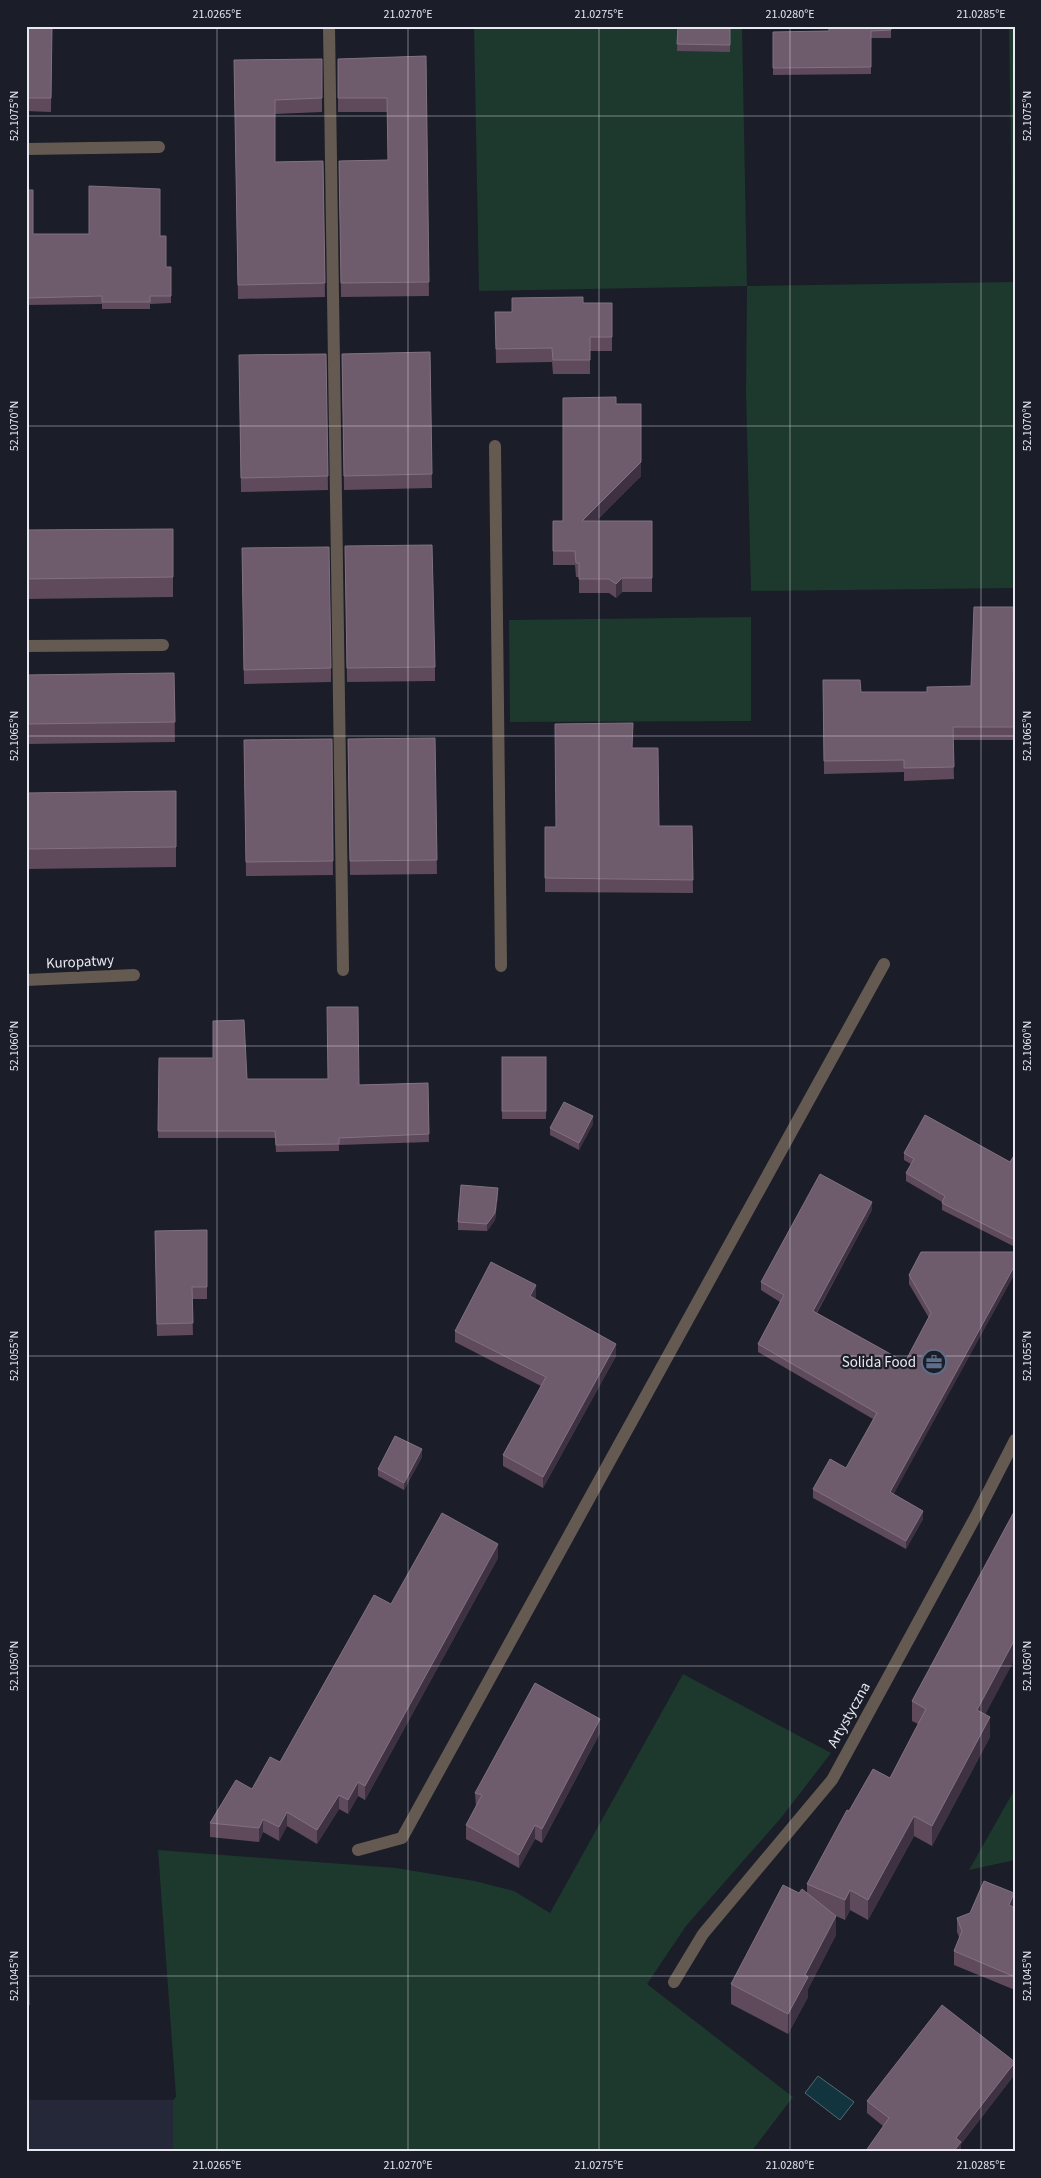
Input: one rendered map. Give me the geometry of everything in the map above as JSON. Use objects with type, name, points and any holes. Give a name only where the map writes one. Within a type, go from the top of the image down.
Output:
[{"type":"street","points":[[329,26],[342,970]]},
{"type":"street","points":[[26,149],[159,147]]},
{"type":"street","points":[[495,446],[501,966]]},
{"type":"street","points":[[26,646],[163,645]]},
{"type":"street","points":[[358,1850],[402,1838],[884,964]]},
{"type":"street","name":"Kuropatwy","points":[[26,980],[134,975]]},
{"type":"street","name":"Artystyczna","points":[[674,1982],[704,1934],[832,1780],[977,1514],[1015,1440]]},
{"type":"shaded area","points":[[818,2076],[854,2102],[840,2120],[805,2093]]},
{"type":"shaded area","points":[[26,2100],[173,2100],[173,2152],[26,2152]]},
{"type":"green space","points":[[474,26],[742,26],[747,286],[479,291]]},
{"type":"green space","points":[[1009,26],[1015,26],[1015,588],[751,591],[746,392],[747,286],[1013,282]]},
{"type":"green space","points":[[751,617],[751,721],[510,722],[509,620]]},
{"type":"green space","points":[[683,1674],[831,1753],[781,1818],[686,1926],[647,1984],[793,2097],[751,2152],[173,2152],[173,2100],[176,2097],[158,1850],[396,1868],[475,1881],[514,1891],[550,1913]]},
{"type":"green space","points":[[1015,1789],[1015,1860],[969,1870]]},
{"type":"building","points":[[26,26],[52,26],[51,98],[26,98]]},
{"type":"building","points":[[678,26],[730,26],[730,45],[677,44]]},
{"type":"building","points":[[829,26],[891,26],[891,30],[871,31],[871,67],[773,68],[773,32],[829,31]]},
{"type":"building","points":[[426,56],[429,282],[341,283],[339,161],[388,160],[387,98],[338,98],[338,59]]},
{"type":"building","points":[[322,59],[322,98],[275,100],[275,162],[323,161],[325,283],[238,285],[234,60]]},
{"type":"building","points":[[89,186],[160,189],[160,236],[166,236],[166,267],[171,267],[171,296],[150,296],[150,302],[102,302],[102,296],[26,298],[26,190],[33,190],[33,234],[89,234]]},
{"type":"building","points":[[583,297],[583,303],[612,303],[612,337],[590,337],[590,360],[553,360],[552,348],[496,349],[495,312],[512,312],[512,298]]},
{"type":"building","points":[[430,352],[432,474],[344,476],[342,354]]},
{"type":"building","points":[[326,354],[328,476],[241,478],[239,355]]},
{"type":"building","points":[[616,397],[616,404],[641,404],[641,462],[582,521],[652,521],[652,578],[622,578],[616,584],[609,579],[579,579],[579,563],[576,563],[575,551],[553,551],[553,521],[563,521],[563,398]]},
{"type":"building","points":[[173,529],[173,577],[26,579],[26,530]]},
{"type":"building","points":[[432,545],[435,667],[347,668],[345,546]]},
{"type":"building","points":[[329,547],[331,668],[244,670],[242,548]]},
{"type":"building","points":[[974,607],[1013,607],[1015,727],[953,727],[954,767],[904,768],[904,760],[824,761],[823,680],[860,680],[861,692],[927,692],[927,687],[971,686]]},
{"type":"building","points":[[174,673],[175,722],[26,724],[26,675]]},
{"type":"building","points":[[633,723],[632,748],[658,748],[659,826],[692,826],[693,880],[545,878],[545,827],[556,827],[555,724]]},
{"type":"building","points":[[435,738],[437,860],[350,861],[348,739]]},
{"type":"building","points":[[332,739],[333,861],[246,862],[244,740]]},
{"type":"building","points":[[176,791],[176,847],[26,849],[26,793]]},
{"type":"building","points":[[327,1007],[358,1007],[359,1085],[428,1083],[429,1134],[339,1138],[339,1144],[276,1145],[275,1131],[158,1131],[159,1058],[213,1058],[213,1021],[244,1020],[247,1079],[328,1079]]},
{"type":"building","points":[[502,1057],[546,1057],[546,1111],[502,1111]]},
{"type":"building","points":[[564,1102],[593,1116],[579,1143],[550,1128]]},
{"type":"building","points":[[925,1115],[1010,1162],[1015,1154],[1015,1240],[942,1203],[945,1196],[906,1173],[914,1159],[904,1153]]},
{"type":"building","points":[[820,1174],[872,1202],[813,1311],[905,1362],[931,1313],[909,1275],[921,1252],[1015,1252],[1015,1265],[890,1492],[923,1511],[906,1541],[813,1489],[830,1459],[846,1468],[877,1413],[758,1344],[784,1295],[761,1282]]},
{"type":"building","points":[[461,1185],[498,1188],[495,1213],[487,1224],[458,1222]]},
{"type":"building","points":[[207,1230],[207,1287],[192,1287],[193,1323],[157,1324],[155,1231]]},
{"type":"building","points":[[491,1262],[536,1285],[530,1296],[616,1344],[543,1477],[503,1455],[546,1377],[455,1331]]},
{"type":"building","points":[[395,1436],[422,1449],[404,1483],[378,1469]]},
{"type":"building","points":[[1015,1510],[1015,1639],[977,1710],[990,1717],[932,1826],[914,1816],[868,1900],[850,1890],[845,1900],[807,1884],[847,1810],[849,1811],[873,1769],[890,1778],[926,1709],[912,1701]]},
{"type":"building","points":[[442,1513],[498,1544],[365,1786],[358,1782],[348,1800],[339,1795],[317,1830],[287,1812],[279,1827],[263,1819],[259,1828],[210,1823],[236,1780],[252,1789],[270,1757],[280,1762],[374,1595],[391,1604]]},
{"type":"building","points":[[535,1683],[600,1719],[542,1829],[535,1825],[519,1855],[466,1825],[482,1795],[475,1793]]},
{"type":"building","points":[[26,1717],[29,2005],[26,2005]]},
{"type":"building","points":[[984,1881],[1014,1893],[1009,1905],[1015,1908],[1015,1977],[954,1951],[962,1931],[957,1918],[970,1913]]},
{"type":"building","points":[[783,1885],[799,1893],[802,1889],[836,1916],[805,1975],[808,1977],[788,2014],[731,1984]]},
{"type":"building","points":[[942,2005],[1015,2062],[956,2138],[961,2142],[953,2152],[865,2152],[889,2118],[867,2101]]},
{"type":"place","name":"Solida Food","points":[[934,1362]]}]
